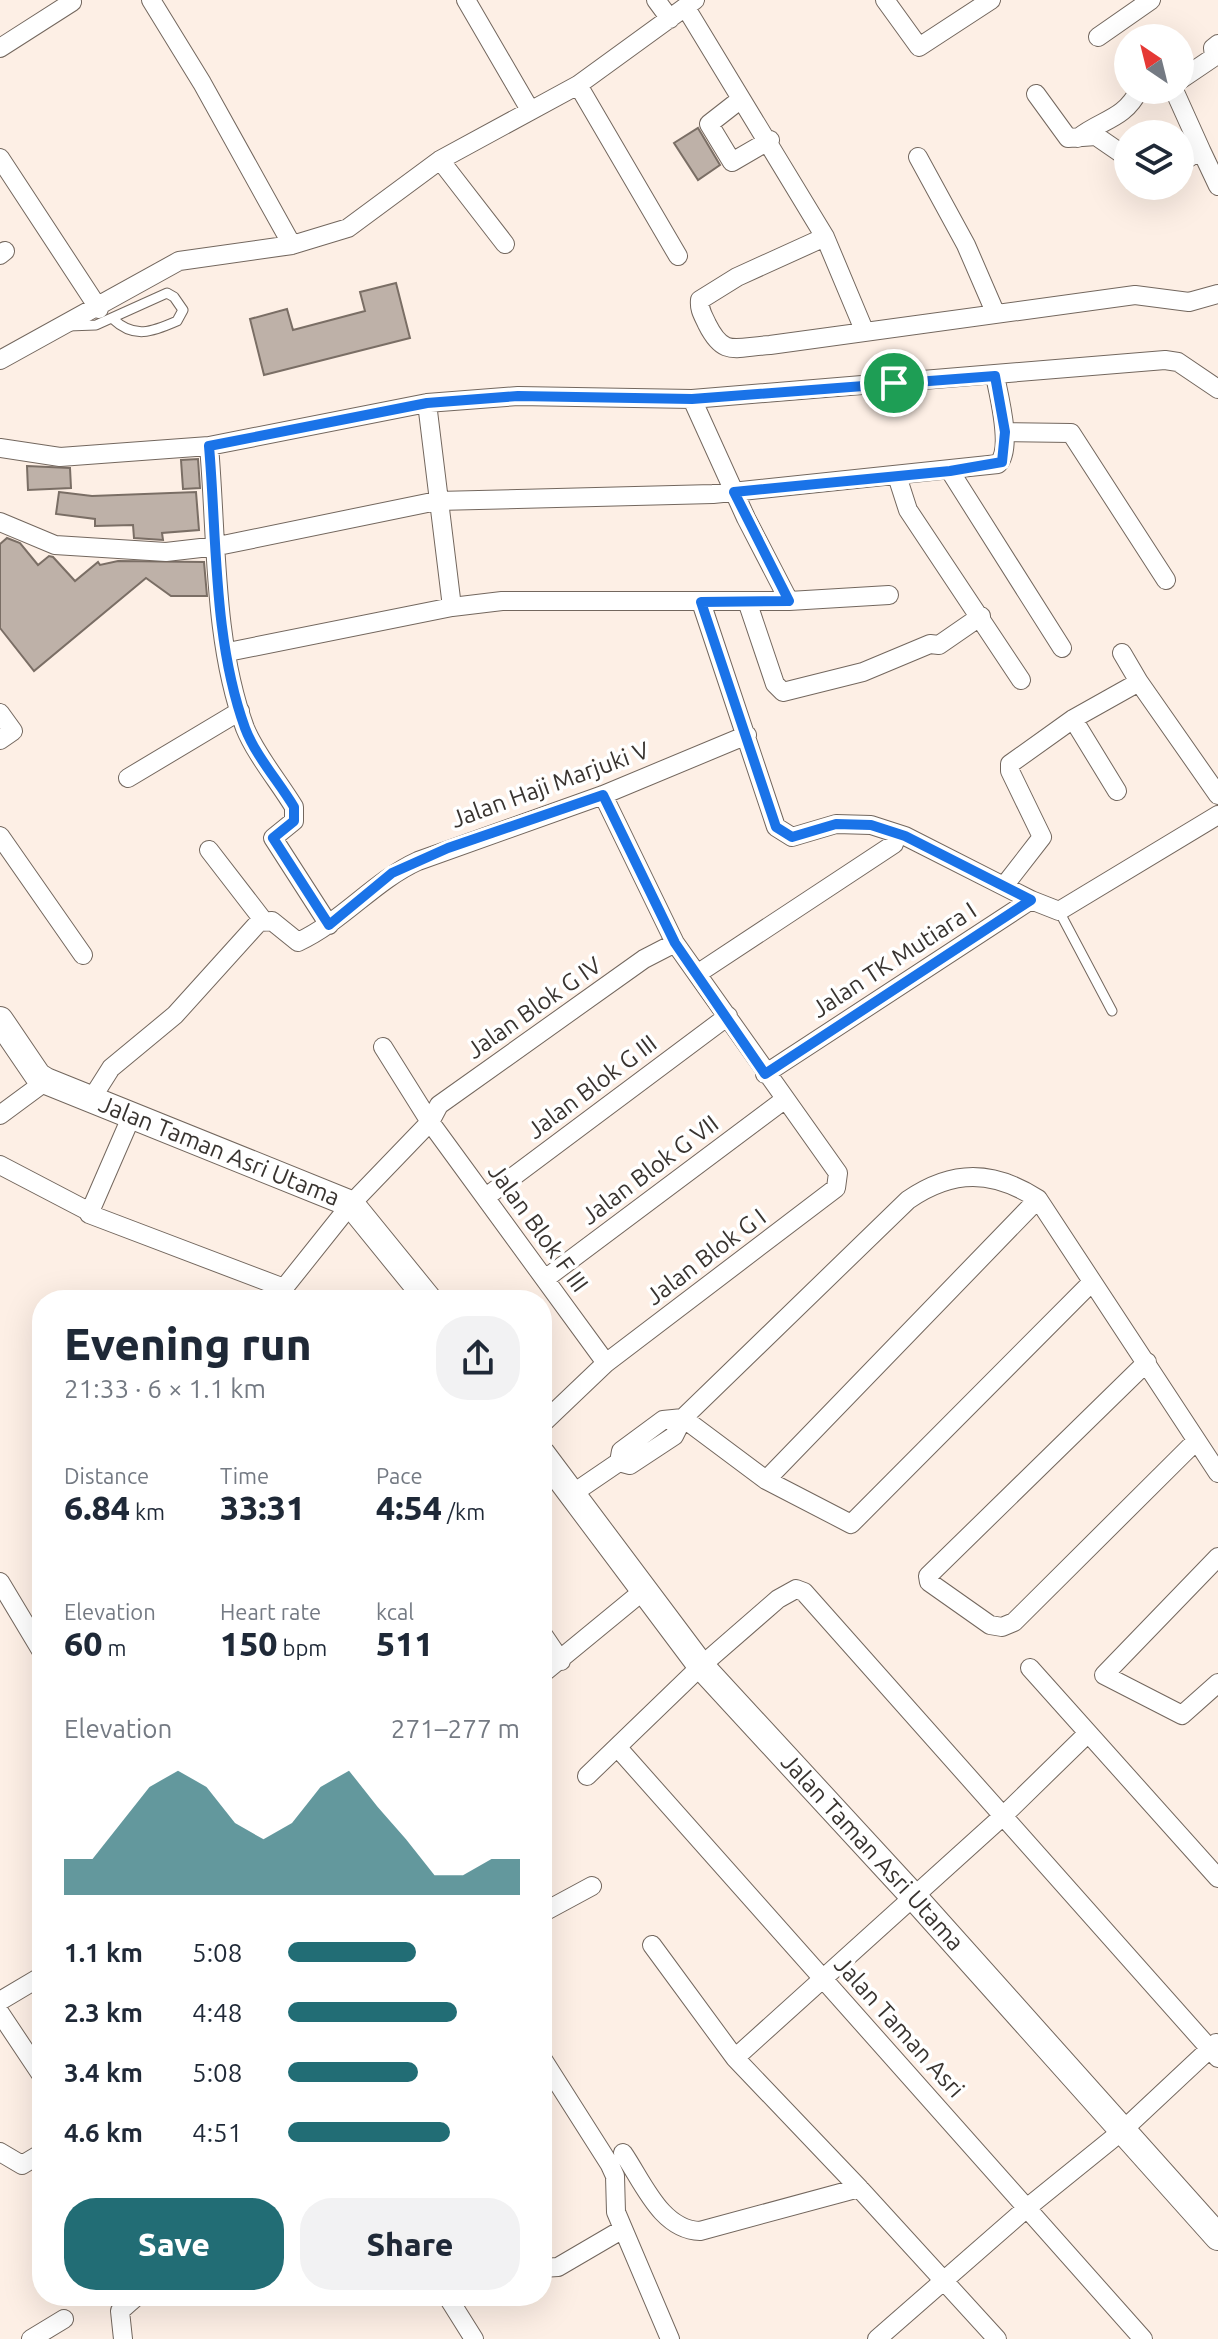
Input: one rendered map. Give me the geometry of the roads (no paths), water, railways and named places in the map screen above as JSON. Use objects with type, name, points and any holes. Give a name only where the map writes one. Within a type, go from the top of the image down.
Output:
[{"type":"street","points":[[151,0],[202,83],[292,245]]},
{"type":"street","points":[[466,0],[530,110]]},
{"type":"street","points":[[656,0],[670,19]]},
{"type":"street","points":[[885,0],[919,47],[991,0]]},
{"type":"street","points":[[1098,37],[1151,0]]},
{"type":"street","points":[[0,48],[72,2]]},
{"type":"street","points":[[0,360],[66,326],[106,314],[179,261],[292,245],[348,228],[440,160],[578,85],[691,4],[741,99],[770,140],[825,237],[864,330]]},
{"type":"street","points":[[1194,71],[1214,57],[1213,48],[1218,44]]},
{"type":"street","points":[[578,85],[678,256]]},
{"type":"street","points":[[1036,94],[1068,138],[1075,140],[1096,136],[1114,148]]},
{"type":"street","points":[[741,99],[709,124],[732,162],[770,140]]},
{"type":"street","points":[[1075,140],[1101,121],[1117,117],[1132,104]]},
{"type":"street","points":[[1180,104],[1218,186]]},
{"type":"street","points":[[1194,154],[1201,150]]},
{"type":"street","points":[[918,157],[966,245],[995,312]]},
{"type":"street","points":[[0,158],[106,314]]},
{"type":"street","points":[[440,160],[505,244]]},
{"type":"street","points":[[825,237],[737,277],[700,300],[700,309],[720,346],[770,345],[1135,295],[1189,302],[1218,294]]},
{"type":"street","points":[[0,448],[60,457],[209,446],[427,403],[518,396],[692,399],[1165,360],[1178,362],[1218,389]]},
{"type":"street","points":[[0,522],[55,545],[166,552],[218,546],[437,501],[734,492],[950,471],[1002,462],[1005,432],[995,376]]},
{"type":"street","points":[[692,399],[789,601]]},
{"type":"street","points":[[427,403],[452,607]]},
{"type":"street","points":[[1005,432],[1071,433],[1166,580]]},
{"type":"street","points":[[209,446],[228,652],[240,711],[247,732],[294,807],[294,821],[273,838],[329,925]]},
{"type":"street","points":[[950,471],[1062,648]]},
{"type":"street","points":[[897,476],[908,510],[1021,680]]},
{"type":"street","points":[[228,652],[452,607],[502,601],[789,601],[889,595]]},
{"type":"street","points":[[747,601],[775,684],[783,692],[863,672],[930,644],[939,645],[981,616]]},
{"type":"street","points":[[701,602],[776,827],[792,837],[836,824],[871,825],[905,836],[1059,911],[1218,815]]},
{"type":"street","points":[[1122,653],[1218,795]]},
{"type":"street","points":[[1004,886],[1042,837],[1010,771],[1010,764],[1073,719],[1139,682]]},
{"type":"street","points":[[128,778],[240,711]]},
{"type":"street","points":[[0,713],[7,736]]},
{"type":"street","points":[[1073,719],[1117,791]]},
{"type":"street","name":"Jalan Haji Marjuki V","points":[[263,920],[272,921],[298,942],[329,925],[392,873],[448,848],[603,795],[747,735]]},
{"type":"street","points":[[603,795],[675,943],[784,1100]]},
{"type":"street","points":[[0,836],[83,955]]},
{"type":"street","points":[[697,974],[894,844]]},
{"type":"street","points":[[92,1098],[111,1068],[175,1015],[235,946],[263,920],[209,850]]},
{"type":"street","name":"Jalan TK Mutiara I","points":[[765,1074],[1031,900]]},
{"type":"street","name":"Jalan Blok G IV","points":[[292,1290],[357,1198],[430,1122],[439,1105],[644,959],[675,943]]},
{"type":"street","name":"Jalan Blok G III","points":[[486,1197],[728,1016]]},
{"type":"street","points":[[0,1020],[38,1076],[46,1081],[0,1115]]},
{"type":"street","name":"Jalan Blok F III","points":[[383,1047],[430,1122],[606,1363]]},
{"type":"street","name":"Jalan Taman Asri Utama","points":[[46,1081],[357,1198],[422,1290]]},
{"type":"street","name":"Jalan Blok G I","points":[[552,1414],[606,1363],[836,1188],[838,1173],[784,1100]]},
{"type":"street","name":"Jalan Blok G VII","points":[[545,1279],[784,1100]]},
{"type":"street","points":[[90,1214],[132,1115]]},
{"type":"street","points":[[0,1165],[90,1214],[279,1290]]},
{"type":"street","points":[[572,1494],[619,1462],[621,1451],[663,1420],[683,1418],[908,1200],[925,1189],[959,1178],[986,1177],[1015,1184],[1038,1199],[1218,1473]]},
{"type":"street","points":[[766,1480],[1038,1199]]},
{"type":"street","points":[[683,1418],[766,1480],[851,1524],[1092,1282]]},
{"type":"street","points":[[1147,1362],[928,1576],[929,1582],[990,1625],[1002,1627],[1014,1622],[1196,1441]]},
{"type":"street","name":"Jalan Taman Asri Utama","points":[[552,1467],[701,1666],[914,1897],[1218,2237]]},
{"type":"street","points":[[1218,1557],[1104,1675],[1182,1715],[1218,1683]]},
{"type":"street","points":[[0,1582],[32,1635]]},
{"type":"street","points":[[587,1776],[701,1666],[778,1599],[796,1589],[804,1592],[1215,2049],[1122,2131],[941,2280],[877,2339]]},
{"type":"street","points":[[552,1667],[643,1591]]},
{"type":"street","points":[[552,1648],[561,1661]]},
{"type":"street","points":[[1030,1668],[1086,1735],[1218,1878]]},
{"type":"street","points":[[735,2058],[824,1981],[1086,1735]]},
{"type":"street","name":"Jalan Taman Asri","points":[[618,1748],[1143,2339]]},
{"type":"street","points":[[552,1908],[592,1886]]},
{"type":"street","points":[[652,1945],[735,2058],[997,2339]]},
{"type":"street","points":[[0,2001],[32,1982]]},
{"type":"street","points":[[0,2013],[32,2061]]},
{"type":"street","points":[[552,2074],[615,2176],[613,2198],[623,2229],[670,2339]]},
{"type":"street","points":[[0,2152],[22,2165],[32,2159]]},
{"type":"street","points":[[623,2153],[668,2220],[688,2231],[803,2205],[859,2188]]},
{"type":"street","points":[[552,2267],[558,2267],[623,2229]]},
{"type":"street","points":[[123,2339],[120,2311],[126,2306]]},
{"type":"street","points":[[453,2306],[474,2339]]},
{"type":"street","points":[[31,2339],[64,2319]]},
{"type":"lane","points":[[167,293],[183,310],[177,321],[141,333],[131,332],[106,314],[167,293]]},
{"type":"lane","points":[[1059,911],[1112,1011]]}]
